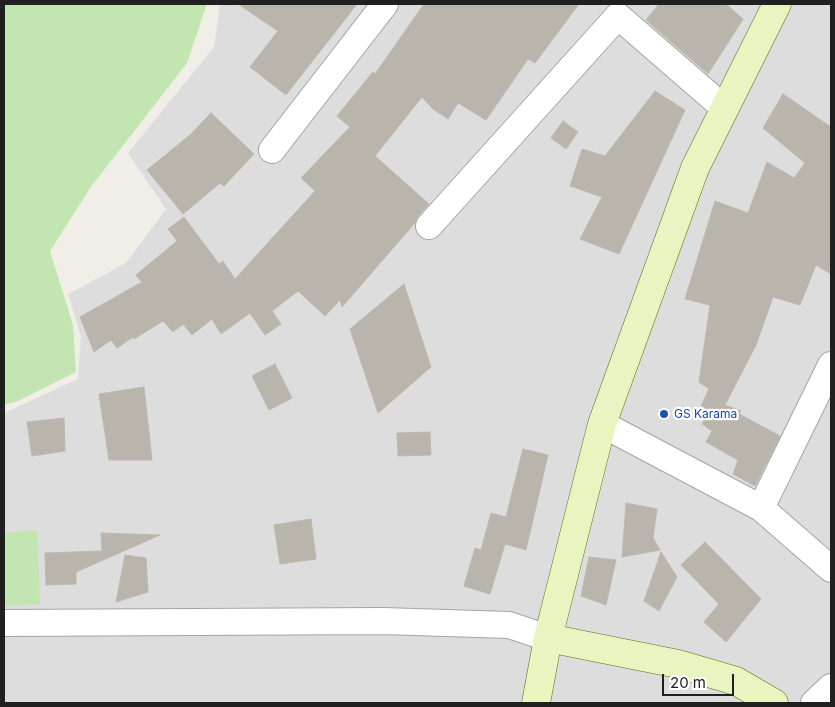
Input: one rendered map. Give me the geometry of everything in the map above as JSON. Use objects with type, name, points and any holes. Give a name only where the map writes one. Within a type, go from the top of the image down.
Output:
[{"type":"main road","points":[[536,703],[548,638],[602,424],[695,168],[777,4]]},
{"type":"main road","points":[[548,638],[686,666],[736,681],[774,703]]},
{"type":"street","points":[[272,150],[385,4]]},
{"type":"street","points":[[429,226],[618,16],[724,108]]},
{"type":"street","points":[[761,508],[831,365]]},
{"type":"street","points":[[602,424],[761,508],[831,569]]},
{"type":"street","points":[[4,623],[432,622],[509,625],[548,638]]},
{"type":"street","points":[[814,703],[831,687]]},
{"type":"shaded area","points":[[220,4],[831,4],[831,703],[4,703],[4,413],[78,379],[81,336],[68,294],[126,263],[166,209],[128,153],[214,47]]},
{"type":"green space","points":[[4,4],[207,4],[187,63],[90,188],[50,251],[73,325],[76,372],[18,401],[4,405]]},
{"type":"green space","points":[[37,530],[40,604],[4,606],[4,533]]},
{"type":"building","points":[[238,4],[357,4],[286,95],[250,67],[278,31]]},
{"type":"building","points":[[424,4],[579,4],[535,63],[528,59],[486,120],[458,103],[448,119],[433,109],[422,97],[375,156],[429,204],[342,307],[340,300],[325,316],[298,291],[272,311],[281,324],[265,335],[250,313],[221,334],[212,319],[192,335],[183,324],[173,332],[163,321],[117,348],[111,340],[94,352],[80,317],[142,282],[136,275],[177,241],[168,229],[184,217],[219,264],[223,261],[235,279],[315,191],[301,178],[350,127],[337,116],[373,72],[375,74]]},
{"type":"building","points":[[659,4],[726,4],[743,19],[708,74],[646,20]]},
{"type":"building","points":[[655,91],[685,110],[619,254],[580,239],[602,197],[570,186],[582,149],[605,156]]},
{"type":"building","points":[[783,94],[831,127],[831,274],[816,265],[800,305],[773,297],[756,345],[725,405],[741,411],[739,414],[780,436],[755,486],[733,474],[738,460],[706,442],[712,431],[702,424],[709,410],[701,406],[709,389],[699,382],[710,305],[685,299],[715,201],[748,213],[767,162],[794,178],[805,163],[763,128]]},
{"type":"building","points":[[211,113],[254,154],[224,186],[220,183],[183,214],[147,170],[190,135]]},
{"type":"building","points":[[563,121],[578,132],[566,149],[551,138]]},
{"type":"building","points":[[404,284],[431,367],[378,413],[350,329]]},
{"type":"building","points":[[275,364],[292,398],[269,410],[252,376]]},
{"type":"building","points":[[144,387],[152,460],[109,460],[99,394]]},
{"type":"building","points":[[64,418],[65,451],[32,456],[27,422]]},
{"type":"building","points":[[430,432],[431,455],[398,456],[397,433]]},
{"type":"building","points":[[523,449],[548,455],[526,550],[505,544],[490,594],[464,586],[475,548],[481,550],[491,513],[506,517]]},
{"type":"building","points":[[626,503],[657,509],[653,538],[660,550],[622,557]]},
{"type":"building","points":[[311,519],[316,559],[280,564],[274,525]]},
{"type":"building","points":[[101,533],[160,535],[76,572],[76,584],[46,585],[45,553],[102,551]]},
{"type":"building","points":[[705,542],[761,599],[726,642],[704,622],[719,604],[681,565]]},
{"type":"building","points":[[661,552],[677,577],[659,611],[644,601]]},
{"type":"building","points":[[125,555],[146,558],[148,592],[116,602]]},
{"type":"building","points":[[589,557],[616,560],[606,605],[581,596]]},
{"type":"place","name":"GS Karama","points":[[664,414]]}]
